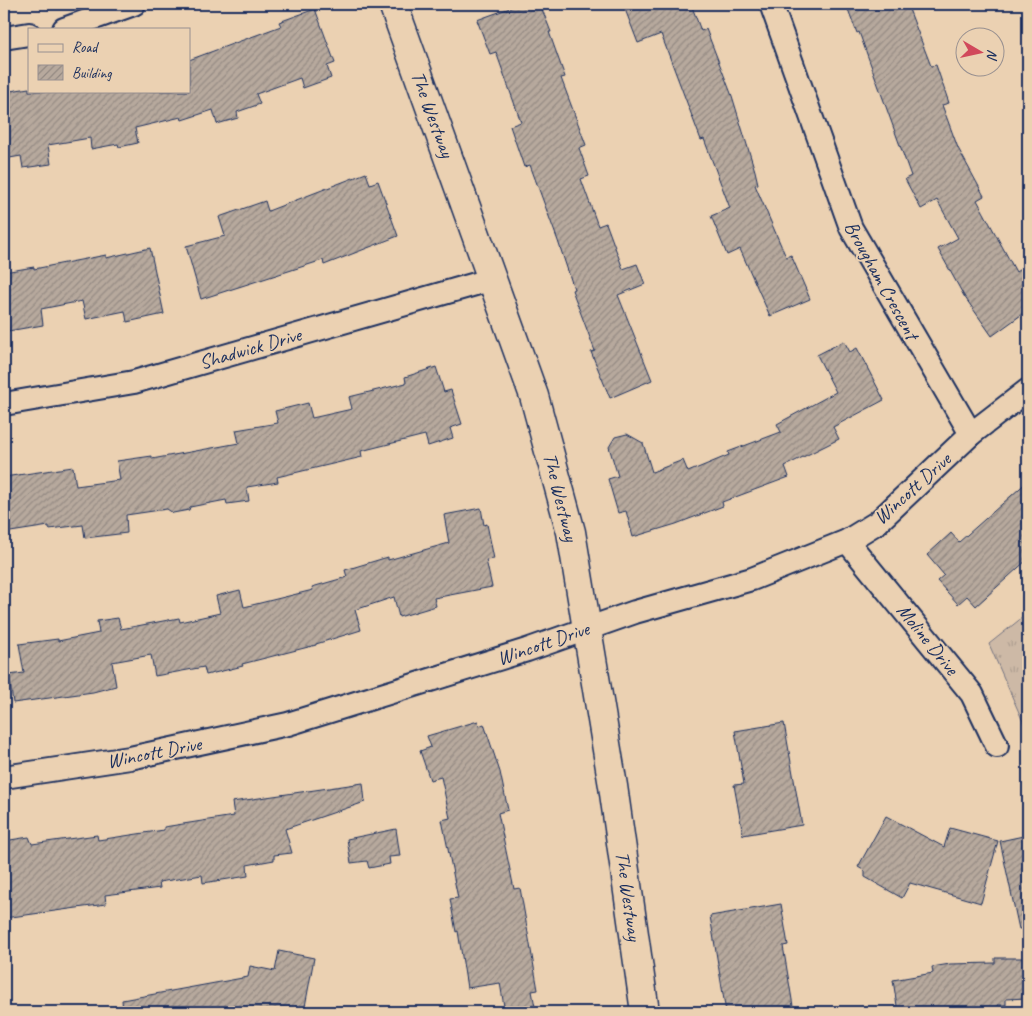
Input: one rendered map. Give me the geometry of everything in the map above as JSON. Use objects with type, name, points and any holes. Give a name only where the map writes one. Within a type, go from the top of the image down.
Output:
[{"type":"main road","name":"The Westway","points":[[393,4],[534,396],[571,532],[613,786],[645,1012]]},
{"type":"street","points":[[67,28],[134,4]]},
{"type":"street","name":"Brougham Crescent","points":[[771,4],[850,228],[971,434]]},
{"type":"street","points":[[4,38],[28,34]]},
{"type":"street","name":"Shadwick Drive","points":[[4,404],[134,382],[493,279]]},
{"type":"street","name":"Wincott Drive","points":[[4,777],[130,758],[288,724],[518,653],[635,612],[752,579],[847,541],[878,522],[971,434],[1028,390]]},
{"type":"street","name":"Moline Drive","points":[[847,541],[972,694],[997,746]]},
{"type":"green space","points":[[1028,613],[1028,733],[989,644]]},
{"type":"building","points":[[521,4],[540,4],[551,32],[549,32],[565,77],[561,78],[586,145],[579,148],[589,176],[581,179],[598,226],[606,223],[623,269],[637,264],[645,284],[618,295],[652,380],[610,398],[591,352],[595,351],[572,290],[574,289],[558,241],[530,165],[524,167],[510,126],[521,122],[496,52],[490,54],[477,20]]},
{"type":"building","points":[[623,4],[691,4],[701,31],[706,29],[732,96],[755,171],[758,184],[755,185],[786,257],[791,255],[810,299],[770,316],[740,249],[727,255],[711,216],[730,208],[704,139],[701,140],[661,34],[638,43]]},
{"type":"building","points":[[846,4],[907,4],[931,66],[936,65],[949,103],[942,105],[958,148],[984,196],[977,200],[1016,272],[1028,263],[1028,310],[992,336],[964,296],[938,249],[958,238],[937,200],[921,209],[905,179],[911,176],[859,32],[857,33]]},
{"type":"building","points":[[315,9],[335,63],[327,66],[331,78],[303,88],[300,78],[256,94],[260,104],[237,112],[238,118],[217,124],[213,110],[182,120],[181,117],[135,128],[138,143],[119,147],[118,144],[91,149],[90,138],[48,145],[51,164],[23,168],[21,156],[4,159],[4,92],[28,88],[28,92],[190,92],[190,60],[281,26],[279,22]]},
{"type":"building","points":[[366,173],[370,184],[378,181],[398,236],[324,265],[323,260],[201,299],[186,246],[225,236],[219,217],[265,201],[268,211]]},
{"type":"building","points":[[150,248],[164,314],[127,322],[125,311],[86,319],[82,301],[41,309],[43,325],[8,331],[4,304],[4,272],[34,267],[34,269],[106,255],[106,258]]},
{"type":"building","points":[[844,341],[850,352],[857,348],[884,400],[833,427],[839,439],[785,466],[789,477],[722,502],[723,506],[676,524],[633,537],[626,511],[618,513],[608,479],[618,476],[609,447],[615,437],[627,434],[643,443],[652,472],[683,460],[688,472],[729,455],[728,452],[781,432],[777,424],[836,392],[817,355]]},
{"type":"building","points":[[436,367],[444,392],[451,390],[462,424],[450,428],[453,438],[428,446],[425,435],[361,451],[362,457],[277,477],[278,482],[247,487],[249,501],[227,504],[226,500],[190,507],[189,510],[173,513],[167,509],[126,515],[127,533],[85,538],[83,525],[49,529],[49,526],[4,533],[4,477],[73,467],[76,486],[120,480],[117,461],[152,456],[152,459],[239,443],[236,430],[278,423],[275,411],[308,403],[312,418],[352,409],[349,397],[406,383],[405,377]]},
{"type":"building","points":[[1028,481],[1028,559],[976,606],[967,596],[958,604],[937,581],[944,575],[927,555],[951,533],[959,542]]},
{"type":"building","points":[[481,508],[484,525],[487,524],[494,559],[486,560],[492,587],[434,598],[436,606],[399,617],[394,597],[355,610],[361,630],[316,645],[206,675],[204,667],[155,676],[151,655],[112,662],[116,686],[93,692],[13,703],[9,675],[24,673],[19,644],[58,639],[58,641],[99,633],[97,621],[118,618],[121,629],[179,618],[180,622],[220,613],[216,596],[240,590],[244,607],[313,590],[312,587],[347,577],[345,570],[388,557],[388,560],[449,543],[444,515]]},
{"type":"building","points":[[478,721],[479,726],[484,724],[500,772],[508,810],[498,813],[514,889],[520,888],[538,990],[532,991],[536,1012],[505,1012],[500,983],[467,988],[458,931],[456,932],[450,899],[458,898],[442,820],[450,818],[441,777],[430,780],[420,751],[431,747],[427,736]]},
{"type":"building","points":[[784,723],[802,825],[743,835],[734,785],[744,784],[735,731]]},
{"type":"building","points":[[363,783],[365,802],[285,829],[292,853],[274,855],[274,860],[247,865],[248,876],[203,883],[202,875],[159,882],[160,888],[105,895],[106,904],[4,918],[4,841],[29,837],[32,844],[97,835],[98,840],[164,830],[164,827],[234,816],[232,802]]},
{"type":"building","points":[[886,816],[944,847],[950,828],[998,841],[981,903],[910,883],[902,898],[865,877],[865,871],[858,867]]},
{"type":"building","points":[[396,829],[400,856],[389,857],[390,864],[369,868],[367,861],[351,863],[347,839]]},
{"type":"building","points":[[1028,835],[1028,928],[1019,929],[1000,841]]},
{"type":"building","points":[[781,904],[788,945],[783,946],[794,1012],[726,1012],[710,916]]},
{"type":"building","points":[[279,951],[314,958],[304,1012],[123,1012],[122,1000],[248,977],[250,966],[275,971]]},
{"type":"building","points":[[995,958],[1028,958],[1028,998],[1006,999],[1006,1005],[998,1005],[999,1012],[898,1012],[893,980],[933,973],[932,967],[950,964],[995,963]]}]
